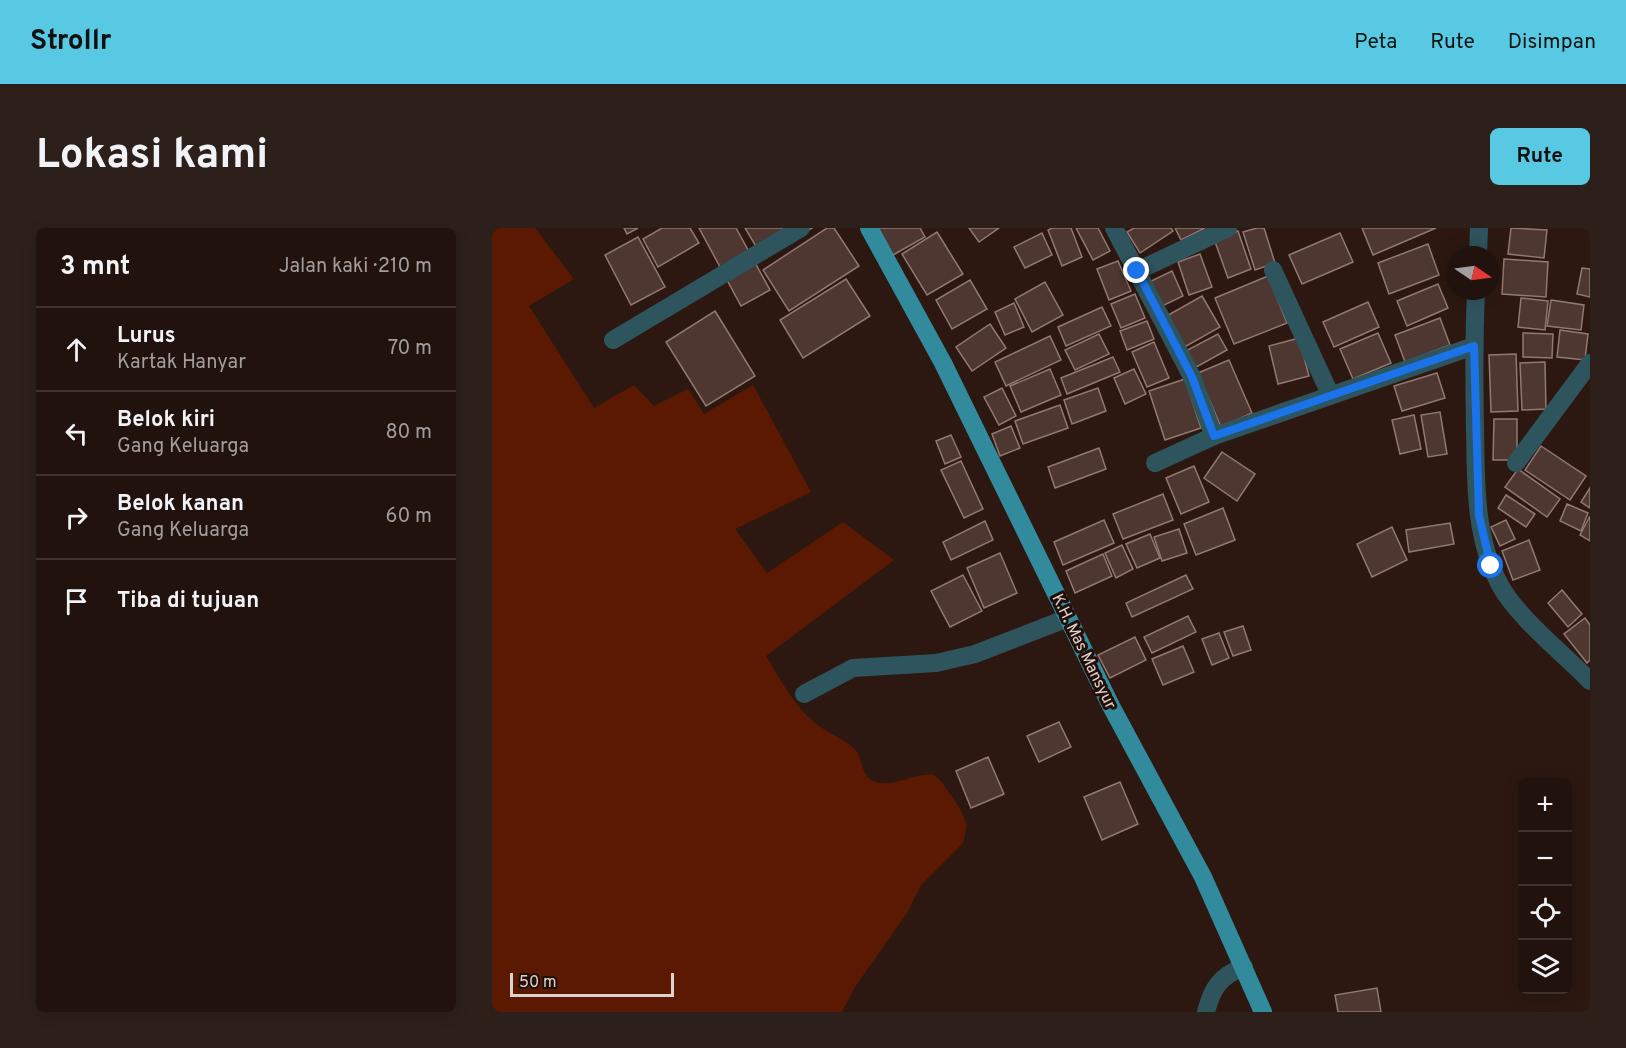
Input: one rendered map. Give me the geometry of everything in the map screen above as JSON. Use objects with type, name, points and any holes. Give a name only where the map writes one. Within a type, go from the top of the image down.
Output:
[{"type":"main road","name":"K.H. Mas Mansyur","points":[[869,228],[943,363],[1111,706],[1203,877],[1263,1012]]},
{"type":"street","points":[[613,340],[801,228]]},
{"type":"street","points":[[1114,228],[1192,377],[1214,436]]},
{"type":"street","points":[[1137,271],[1228,228]]},
{"type":"street","points":[[1478,246],[1479,228]]},
{"type":"street","points":[[1274,270],[1330,394]]},
{"type":"street","points":[[1476,300],[1476,484],[1479,516],[1491,566],[1500,587],[1515,606],[1590,681]]},
{"type":"street","points":[[1155,463],[1214,436],[1474,346]]},
{"type":"street","points":[[1516,463],[1590,363]]},
{"type":"street","points":[[804,694],[853,668],[936,663],[975,654],[1068,618]]},
{"type":"street","points":[[1206,1012],[1210,994],[1220,980],[1230,972],[1244,967]]},
{"type":"shaded area","points":[[492,228],[535,228],[574,279],[529,306],[594,408],[634,385],[654,406],[688,389],[704,414],[753,385],[811,492],[735,529],[767,573],[843,522],[894,560],[766,656],[800,709],[820,727],[857,752],[869,779],[880,783],[893,783],[920,775],[934,775],[941,781],[961,810],[967,826],[963,843],[921,885],[907,913],[855,987],[842,1012],[492,1012]]},
{"type":"building","points":[[624,228],[638,228],[627,234]]},
{"type":"building","points":[[662,228],[690,228],[699,243],[658,267],[643,239]]},
{"type":"building","points":[[699,228],[736,228],[770,290],[741,306]]},
{"type":"building","points":[[745,228],[812,228],[763,258]]},
{"type":"building","points":[[827,228],[834,228],[859,266],[789,311],[763,270]]},
{"type":"building","points":[[878,228],[920,228],[925,237],[893,255]]},
{"type":"building","points":[[969,228],[999,228],[979,242]]},
{"type":"building","points":[[1071,228],[1082,257],[1062,266],[1048,230]]},
{"type":"building","points":[[1076,228],[1098,228],[1110,251],[1093,260]]},
{"type":"building","points":[[1134,228],[1171,228],[1173,231],[1140,253],[1127,232]]},
{"type":"building","points":[[1175,228],[1205,228],[1181,240]]},
{"type":"building","points":[[1264,228],[1275,263],[1255,270],[1243,232]]},
{"type":"building","points":[[1362,228],[1436,228],[1373,255]]},
{"type":"building","points":[[1511,228],[1547,230],[1544,258],[1508,254]]},
{"type":"building","points":[[1238,231],[1251,269],[1228,278],[1214,239]]},
{"type":"building","points":[[937,232],[963,274],[927,295],[902,254]]},
{"type":"building","points":[[1042,233],[1052,255],[1025,268],[1014,247]]},
{"type":"building","points":[[1340,233],[1353,262],[1302,284],[1289,255]]},
{"type":"building","points":[[638,237],[665,287],[631,305],[605,255]]},
{"type":"building","points":[[1428,244],[1439,275],[1389,294],[1378,263]]},
{"type":"building","points":[[1200,254],[1212,287],[1189,295],[1178,262]]},
{"type":"building","points":[[1504,259],[1548,262],[1546,297],[1502,294]]},
{"type":"building","points":[[1118,261],[1131,291],[1109,300],[1097,269]]},
{"type":"building","points":[[1582,268],[1590,269],[1590,297],[1577,294]]},
{"type":"building","points":[[1172,271],[1183,296],[1158,308],[1147,283]]},
{"type":"building","points":[[1268,276],[1287,323],[1234,344],[1215,298]]},
{"type":"building","points":[[846,279],[870,316],[803,358],[780,320]]},
{"type":"building","points":[[970,280],[987,309],[952,329],[936,300]]},
{"type":"building","points":[[1045,282],[1063,315],[1032,332],[1015,299]]},
{"type":"building","points":[[1438,284],[1448,308],[1407,326],[1397,301]]},
{"type":"building","points":[[1135,294],[1145,318],[1121,328],[1111,304]]},
{"type":"building","points":[[1202,296],[1220,327],[1181,349],[1163,318]]},
{"type":"building","points":[[1521,298],[1548,301],[1545,330],[1518,327]]},
{"type":"building","points":[[1551,300],[1584,305],[1581,330],[1547,326]]},
{"type":"building","points":[[1368,302],[1379,327],[1334,347],[1323,322]]},
{"type":"building","points":[[1014,303],[1024,327],[1005,335],[995,312]]},
{"type":"building","points":[[1102,307],[1111,326],[1066,346],[1058,327]]},
{"type":"building","points":[[715,311],[755,376],[706,406],[666,342]]},
{"type":"building","points":[[1440,318],[1450,345],[1405,362],[1395,335]]},
{"type":"building","points":[[1147,321],[1154,339],[1127,350],[1120,331]]},
{"type":"building","points":[[990,324],[1006,348],[972,371],[956,347]]},
{"type":"building","points":[[1560,330],[1588,334],[1585,360],[1557,357]]},
{"type":"building","points":[[1378,333],[1391,363],[1353,379],[1340,349]]},
{"type":"building","points":[[1523,333],[1553,334],[1552,358],[1523,357]]},
{"type":"building","points":[[1099,334],[1109,354],[1075,370],[1065,350]]},
{"type":"building","points":[[1218,334],[1227,350],[1191,370],[1182,353]]},
{"type":"building","points":[[1050,336],[1061,360],[1006,386],[995,362]]},
{"type":"building","points":[[1299,338],[1309,376],[1278,384],[1269,346]]},
{"type":"building","points":[[1154,342],[1169,378],[1147,387],[1132,352]]},
{"type":"building","points":[[1516,354],[1518,411],[1491,412],[1489,355]]},
{"type":"building","points":[[1113,357],[1120,372],[1067,394],[1061,378]]},
{"type":"building","points":[[1229,360],[1252,413],[1221,427],[1198,373]]},
{"type":"building","points":[[1545,362],[1546,409],[1522,410],[1520,363]]},
{"type":"building","points":[[1050,369],[1061,395],[1021,412],[1010,386]]},
{"type":"building","points":[[1134,369],[1146,394],[1125,404],[1114,378]]},
{"type":"building","points":[[1437,373],[1445,398],[1402,411],[1394,386]]},
{"type":"building","points":[[1185,379],[1201,428],[1165,440],[1149,391]]},
{"type":"building","points":[[1002,388],[1016,416],[999,425],[984,397]]},
{"type":"building","points":[[1098,388],[1106,411],[1072,424],[1064,400]]},
{"type":"building","points":[[1060,405],[1068,428],[1023,444],[1015,421]]},
{"type":"building","points":[[1440,412],[1447,454],[1428,457],[1421,415]]},
{"type":"building","points":[[1414,415],[1421,449],[1400,454],[1392,420]]},
{"type":"building","points":[[1494,419],[1517,419],[1517,460],[1493,460]]},
{"type":"building","points":[[1011,426],[1020,448],[1000,456],[992,434]]},
{"type":"building","points":[[951,435],[961,457],[945,464],[936,441]]},
{"type":"building","points":[[1541,446],[1586,476],[1570,500],[1525,470]]},
{"type":"building","points":[[1099,448],[1106,469],[1055,488],[1048,467]]},
{"type":"building","points":[[1222,452],[1255,474],[1237,501],[1204,478]]},
{"type":"building","points":[[961,461],[983,509],[964,518],[941,470]]},
{"type":"building","points":[[1194,466],[1209,502],[1181,514],[1166,478]]},
{"type":"building","points":[[1518,469],[1560,499],[1547,517],[1505,487]]},
{"type":"building","points":[[1590,488],[1590,508],[1581,502]]},
{"type":"building","points":[[1163,494],[1173,520],[1123,539],[1113,514]]},
{"type":"building","points":[[1506,495],[1535,514],[1526,527],[1498,508]]},
{"type":"building","points":[[1567,504],[1588,513],[1581,531],[1560,521]]},
{"type":"building","points":[[1223,508],[1235,540],[1196,555],[1184,524]]},
{"type":"building","points":[[1590,516],[1590,541],[1580,535]]},
{"type":"building","points":[[1104,520],[1114,543],[1063,565],[1054,542]]},
{"type":"building","points":[[1506,520],[1515,539],[1500,546],[1491,527]]},
{"type":"building","points":[[985,521],[993,540],[951,560],[943,542]]},
{"type":"building","points":[[1450,523],[1454,544],[1409,552],[1406,530]]},
{"type":"building","points":[[1392,527],[1407,560],[1372,577],[1357,544]]},
{"type":"building","points":[[1179,529],[1187,553],[1162,561],[1154,537]]},
{"type":"building","points":[[1150,534],[1160,558],[1137,568],[1126,544]]},
{"type":"building","points":[[1529,540],[1540,570],[1513,580],[1502,551]]},
{"type":"building","points":[[1122,545],[1133,569],[1116,578],[1105,553]]},
{"type":"building","points":[[1000,553],[1017,593],[984,608],[967,568]]},
{"type":"building","points":[[1103,554],[1112,576],[1075,593],[1066,571]]},
{"type":"building","points":[[963,575],[982,611],[950,627],[931,591]]},
{"type":"building","points":[[1186,575],[1193,589],[1132,617],[1126,603]]},
{"type":"building","points":[[1562,590],[1582,614],[1568,627],[1548,603]]},
{"type":"building","points":[[1188,616],[1196,632],[1152,653],[1144,637]]},
{"type":"building","points":[[1585,618],[1590,625],[1590,660],[1587,663],[1564,634]]},
{"type":"building","points":[[1243,626],[1251,650],[1233,656],[1224,632]]},
{"type":"building","points":[[1219,633],[1229,658],[1212,665],[1202,639]]},
{"type":"building","points":[[1135,637],[1146,660],[1110,678],[1098,655]]},
{"type":"building","points":[[1183,646],[1194,672],[1163,685],[1152,659]]},
{"type":"building","points":[[1059,722],[1071,747],[1039,762],[1027,736]]},
{"type":"building","points":[[988,757],[1004,794],[971,808],[956,771]]},
{"type":"building","points":[[1120,782],[1138,824],[1102,840],[1084,797]]},
{"type":"building","points":[[1377,988],[1381,1012],[1338,1012],[1335,995]]},
{"type":"route","points":[[1137,271],[1192,377],[1214,436],[1346,388],[1474,346],[1476,484],[1479,516],[1491,566]]}]
